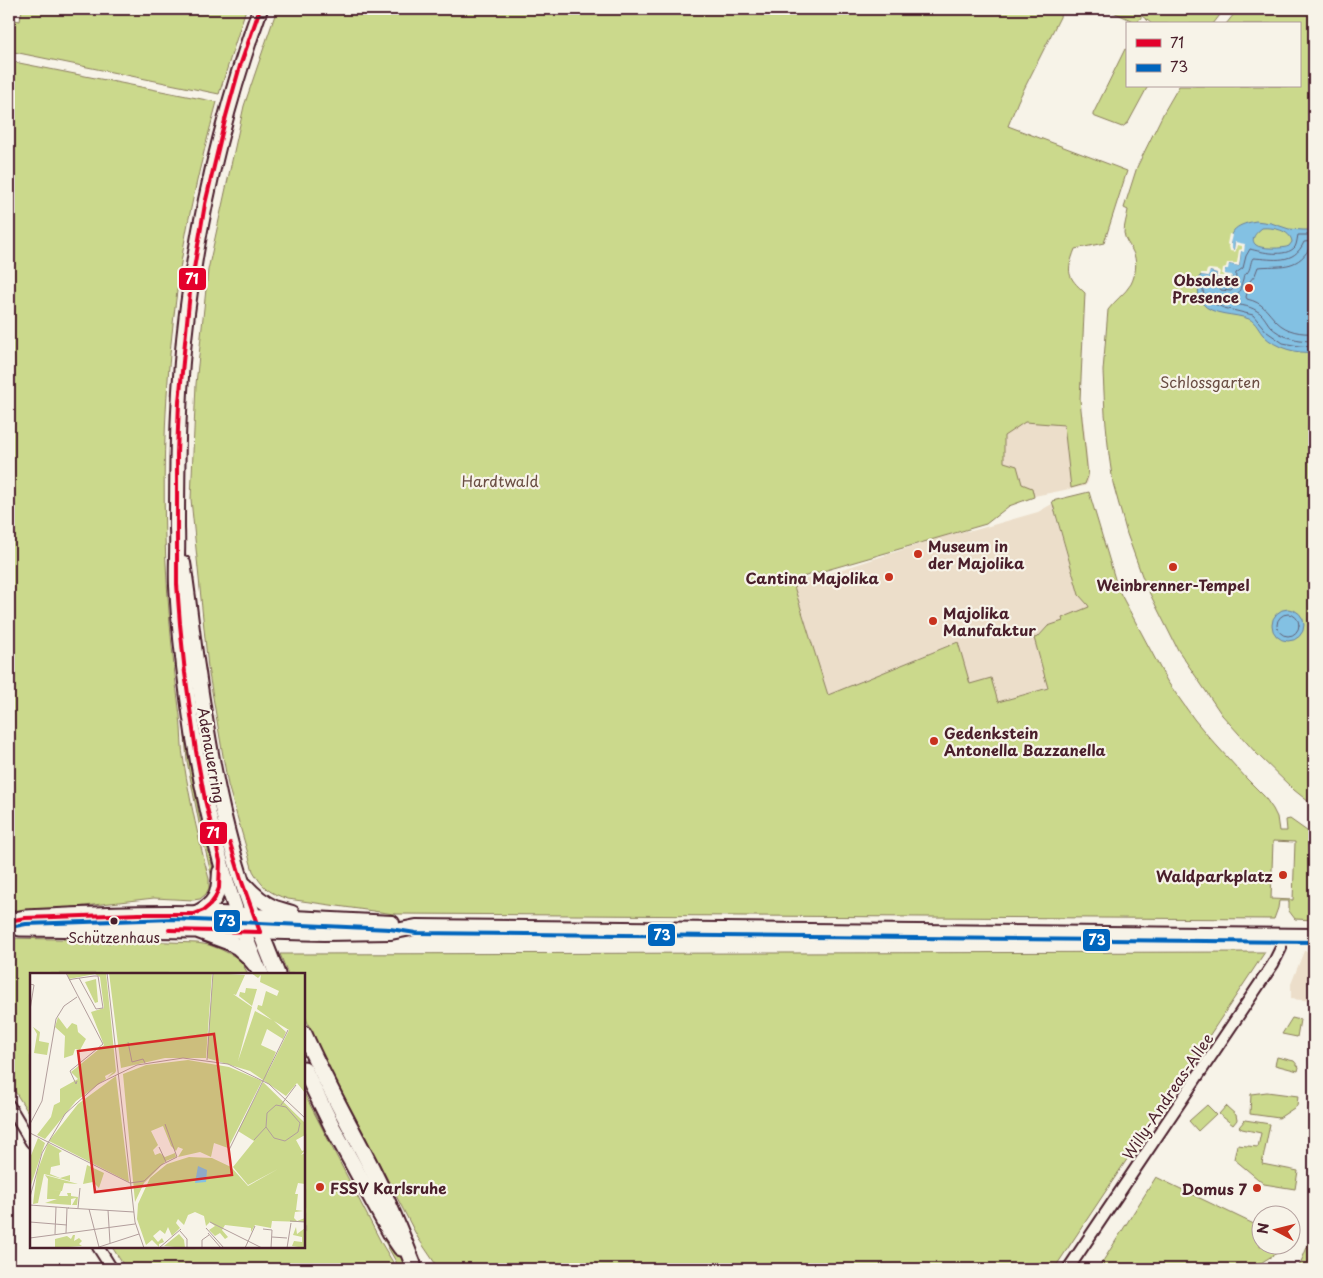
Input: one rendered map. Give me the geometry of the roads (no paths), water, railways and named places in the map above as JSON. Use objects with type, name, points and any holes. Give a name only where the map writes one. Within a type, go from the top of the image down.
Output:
[{"type":"main road","name":"Adenauerring","points":[[259,971],[237,915],[220,861],[196,751],[186,681],[177,584],[177,454],[179,402],[187,315],[205,204],[240,66],[260,9]]},
{"type":"main road","name":"Adenauerring","points":[[178,528],[216,785],[242,882],[277,973]]},
{"type":"main road","points":[[194,914],[210,905],[217,894],[220,882],[220,861]]},
{"type":"main road","points":[[242,882],[265,903],[306,919]]},
{"type":"main road","points":[[9,921],[25,918],[67,916],[194,914],[391,922],[416,928]]},
{"type":"main road","points":[[9,927],[260,932],[392,932],[416,928],[1314,936]]},
{"type":"main road","points":[[197,930],[230,942],[243,951],[259,971]]},
{"type":"main road","points":[[305,1036],[334,1098],[383,1191],[415,1267]]},
{"type":"main road","points":[[305,1071],[333,1128],[390,1232],[415,1267]]},
{"type":"street","name":"Willy-Andreas-Allee","points":[[1068,1269],[1273,964],[1281,948],[1282,936]]},
{"type":"street","points":[[9,1105],[30,1140]]},
{"type":"street","points":[[99,1248],[112,1269]]},
{"type":"water","points":[[1250,222],[1271,223],[1289,229],[1314,230],[1314,352],[1294,351],[1274,344],[1264,336],[1251,320],[1212,310],[1206,307],[1200,300],[1198,290],[1200,276],[1208,276],[1209,271],[1217,273],[1216,278],[1224,279],[1223,285],[1230,286],[1232,276],[1224,274],[1225,269],[1229,264],[1239,266],[1241,251],[1245,245],[1235,243],[1234,250],[1231,249],[1232,232]],"holes":[[[1262,228],[1285,232],[1292,242],[1289,246],[1282,248],[1267,248],[1256,245],[1253,240],[1256,234]]]},
{"type":"water","points":[[1288,609],[1294,610],[1299,614],[1303,619],[1303,631],[1299,636],[1294,640],[1288,641],[1282,640],[1277,636],[1273,631],[1272,625],[1273,619],[1277,614],[1282,610]]},
{"type":"place","name":"Obsolete Presence","points":[[1249,288]]},
{"type":"place","name":"Museum in der Majolika","points":[[918,554]]},
{"type":"place","name":"Weinbrenner-Tempel","points":[[1173,567]]},
{"type":"place","name":"Cantina Majolika","points":[[889,577]]},
{"type":"place","name":"Majolika Manufaktur","points":[[933,621]]},
{"type":"place","name":"Gedenkstein Antonella Bazzanella","points":[[934,741]]},
{"type":"place","name":"Waldparkplatz","points":[[1283,875]]},
{"type":"place","name":"Schützenhaus","points":[[114,921]]},
{"type":"place","name":"FSSV Karlsruhe","points":[[320,1187]]},
{"type":"place","name":"Domus 7","points":[[1257,1188]]},
{"type":"park label","name":"Schlossgarten","points":[[1210,381]]},
{"type":"park label","name":"Hardtwald","points":[[500,480]]}]
